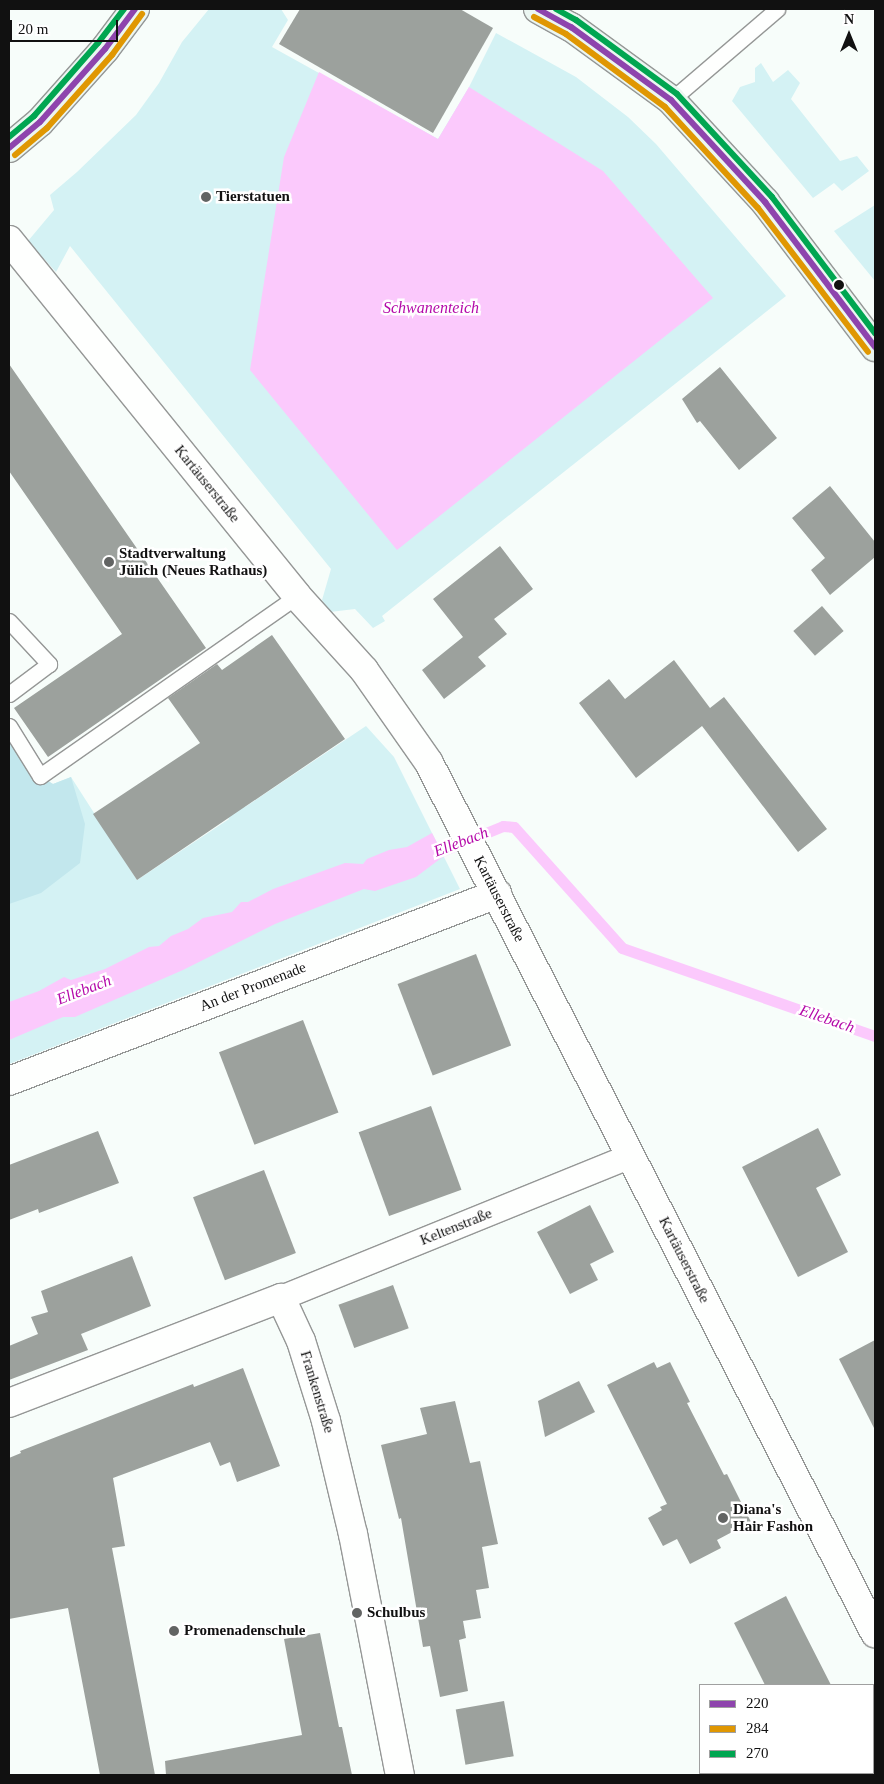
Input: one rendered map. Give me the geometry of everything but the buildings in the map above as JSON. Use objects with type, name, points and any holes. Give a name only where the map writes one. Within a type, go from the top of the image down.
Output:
[{"type":"main road","points":[[9,148],[40,122],[105,49],[135,9]]},
{"type":"main road","points":[[538,9],[571,27],[671,100],[765,202],[875,347]]},
{"type":"street","name":"Kartäuserstraße","points":[[9,240],[297,596],[364,670],[429,763],[875,1633]]},
{"type":"street","name":"An der Promenade","points":[[9,1081],[496,894]]},
{"type":"street","name":"Keltenstraße","points":[[281,1298],[631,1156]]},
{"type":"street","points":[[9,1403],[281,1298]]},
{"type":"street","name":"Frankenstraße","points":[[281,1298],[301,1341],[326,1421],[353,1534],[400,1775]]},
{"type":"lane","points":[[671,100],[777,9]]},
{"type":"lane","points":[[9,726],[40,776],[297,596]]},
{"type":"lane","points":[[9,621],[49,664],[9,694]]},
{"type":"shaded area","points":[[209,9],[281,9],[288,20],[272,47],[438,139],[469,87],[496,33],[576,77],[628,117],[656,144],[786,296],[382,616],[385,621],[373,628],[355,609],[330,612],[322,600],[331,569],[70,246],[56,272],[28,241],[54,210],[50,195],[77,172],[136,115],[159,83],[182,42]]},
{"type":"shaded area","points":[[761,63],[773,82],[788,70],[800,83],[791,99],[840,161],[857,156],[869,171],[842,191],[834,183],[813,198],[732,101],[740,87],[755,82],[755,68]]},
{"type":"shaded area","points":[[875,205],[875,281],[834,231]]},
{"type":"shaded area","points":[[366,726],[394,757],[460,889],[9,1064],[9,827],[40,776],[53,784],[71,777],[137,880],[229,819],[215,798],[230,787],[245,807]]},
{"type":"shaded area","points":[[9,738],[40,776],[53,784],[71,777],[85,824],[80,863],[41,893],[9,904]]},
{"type":"water","name":"Schwanenteich","points":[[319,72],[438,139],[469,87],[603,171],[713,298],[397,550],[250,370],[284,157]]},
{"type":"water","points":[[432,833],[444,856],[416,877],[375,891],[364,889],[275,924],[183,970],[75,1017],[63,1017],[9,1040],[9,1002],[39,991],[64,977],[71,980],[105,969],[149,947],[159,946],[171,936],[188,929],[203,918],[232,912],[241,902],[248,902],[273,889],[345,863],[363,864],[367,859],[389,850],[407,847]]},
{"type":"waterway","name":"Ellebach","points":[[427,857],[503,826],[514,827],[622,948],[875,1036]]},
{"type":"transit line","name":"270","points":[[9,137],[34,116],[98,43],[124,9]]},
{"type":"transit line","name":"220","points":[[9,148],[40,122],[105,49],[135,9]]},
{"type":"transit line","name":"220","points":[[538,9],[571,27],[671,100],[765,202],[875,347]]},
{"type":"transit line","name":"270","points":[[556,9],[576,20],[677,94],[772,197],[875,333]]},
{"type":"transit line","name":"284","points":[[15,155],[47,128],[112,55],[142,14]]},
{"type":"transit line","name":"284","points":[[534,17],[566,34],[665,107],[758,208],[868,352]]},
{"type":"place","name":"Tierstatuen","points":[[206,197]]},
{"type":"place","name":"Stadtverwaltung Jülich (Neues Rathaus)","points":[[109,562]]},
{"type":"place","name":"Diana's Hair Fashon","points":[[723,1518]]},
{"type":"place","name":"Schulbus","points":[[357,1613]]},
{"type":"place","name":"Promenadenschule","points":[[174,1631]]}]
